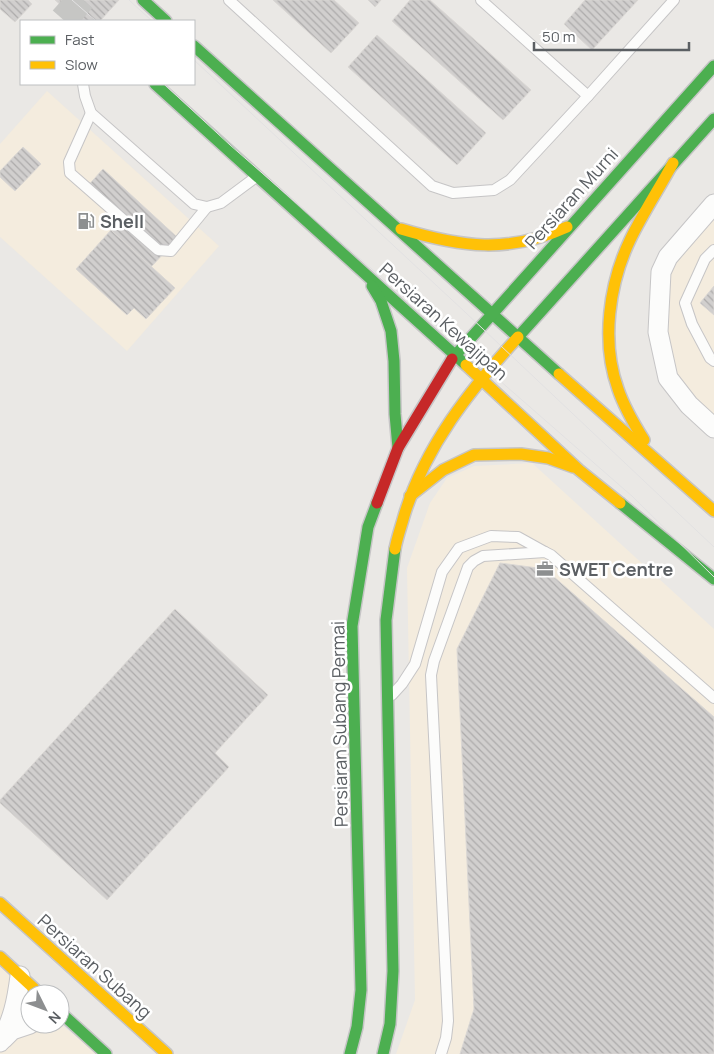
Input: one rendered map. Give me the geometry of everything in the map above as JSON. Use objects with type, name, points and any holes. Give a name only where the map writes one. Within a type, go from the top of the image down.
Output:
[{"type":"main road","points":[[143,0],[165,20]]},
{"type":"main road","name":"Persiaran Kewajipan","points":[[195,47],[491,314],[714,511]]},
{"type":"main road","name":"Persiaran Murni","points":[[454,354],[714,66]]},
{"type":"main road","name":"Persiaran Kewajipan","points":[[156,85],[454,354],[579,470],[714,579]]},
{"type":"main road","points":[[383,1054],[390,1024],[393,971],[386,620],[396,543],[410,496],[432,451],[456,411],[480,378],[714,120]]},
{"type":"main road","points":[[659,462],[632,421],[618,392],[611,368],[608,338],[611,308],[620,267],[630,241],[673,163]]},
{"type":"main road","points":[[395,228],[432,239],[482,245],[510,244],[540,238],[567,227]]},
{"type":"main road","points":[[360,269],[383,302],[390,327],[394,354],[398,448]]},
{"type":"main road","name":"Persiaran Subang Permai","points":[[350,1054],[357,1027],[362,990],[352,626],[368,527],[398,448],[454,354]]},
{"type":"main road","points":[[410,496],[443,470],[474,455],[520,454],[548,458],[579,470]]},
{"type":"main road","name":"Persiaran Subang","points":[[0,903],[167,1054]]},
{"type":"main road","points":[[0,957],[29,984]]},
{"type":"main road","points":[[70,1024],[106,1054]]},
{"type":"street","points":[[714,204],[668,257],[661,272],[658,332],[668,378],[689,405],[714,428]]},
{"type":"street","points":[[0,1044],[8,1028],[15,1006],[20,976]]},
{"type":"street","points":[[0,1044],[12,1030],[20,1027]]},
{"type":"street","points":[[0,1044],[9,1054]]},
{"type":"lane","points":[[229,0],[432,186],[453,193],[494,190],[510,180],[674,0]]},
{"type":"lane","points":[[481,0],[588,96]]},
{"type":"lane","points":[[83,85],[85,96],[92,113],[194,204],[207,207],[221,203],[257,176]]},
{"type":"lane","points":[[92,113],[69,162],[70,173],[158,250],[171,250],[207,207]]},
{"type":"lane","points":[[714,250],[705,259],[685,303],[692,324],[710,358],[714,361]]},
{"type":"lane","points":[[388,699],[402,684],[414,664],[442,572],[459,548],[491,536],[518,537],[551,555],[714,698]]},
{"type":"lane","points":[[441,1054],[446,1038],[448,1021],[431,675],[434,661],[468,567],[483,556],[545,552]]},
{"type":"shaded area","points":[[47,91],[219,246],[127,351],[0,237],[0,144]]},
{"type":"shaded area","points":[[714,215],[714,416],[696,400],[675,374],[668,332],[669,273],[677,257]]},
{"type":"shaded area","points":[[532,463],[714,629],[714,1054],[396,1054],[415,1000],[407,568],[430,503],[447,478],[474,466]]},
{"type":"shaded area","points":[[0,966],[20,985],[20,1034],[70,1034],[70,1032],[99,1054],[0,1054]]},
{"type":"building","points":[[0,0],[28,0],[32,4],[15,22],[0,9]]},
{"type":"building","points":[[55,0],[119,0],[101,20],[78,20]]},
{"type":"building","points":[[273,0],[334,0],[359,23],[331,53]]},
{"type":"building","points":[[368,0],[381,0],[375,7]]},
{"type":"building","points":[[410,0],[430,0],[531,90],[503,120],[392,21]]},
{"type":"building","points":[[585,0],[638,0],[592,50],[564,24]]},
{"type":"building","points":[[377,35],[486,133],[457,165],[348,67]]},
{"type":"building","points":[[23,147],[41,164],[15,191],[0,177],[0,171]]},
{"type":"building","points":[[103,169],[178,238],[151,267],[111,230],[119,221],[85,189]]},
{"type":"building","points":[[111,230],[175,288],[146,319],[134,308],[127,315],[76,269]]},
{"type":"building","points":[[714,286],[714,315],[700,303]]},
{"type":"building","points":[[500,563],[545,569],[714,717],[714,1054],[460,1054],[474,1009],[457,649]]},
{"type":"building","points":[[175,609],[268,695],[215,753],[229,767],[107,900],[0,803],[0,800]]},
{"type":"tunnel","points":[[62,0],[85,20]]},
{"type":"tram line","points":[[72,0],[95,20]]},
{"type":"tram line","points":[[129,0],[151,20]]},
{"type":"tram line","points":[[195,61],[714,547]]},
{"type":"tram line","points":[[165,85],[230,145],[633,497],[714,577]]},
{"type":"traffic: fast","points":[[143,0],[165,20]]},
{"type":"traffic: fast","points":[[195,47],[559,374]]},
{"type":"traffic: fast","points":[[452,359],[714,66]]},
{"type":"traffic: fast","points":[[156,85],[466,365]]},
{"type":"traffic: fast","points":[[518,337],[714,119]]},
{"type":"traffic: fast","points":[[372,286],[381,301],[391,331],[398,448]]},
{"type":"traffic: fast","points":[[350,1054],[357,1027],[361,990],[352,626],[368,527],[377,503]]},
{"type":"traffic: fast","points":[[620,503],[714,579]]},
{"type":"traffic: fast","points":[[383,1054],[390,1024],[393,971],[386,620],[395,549]]},
{"type":"traffic: fast","points":[[70,1021],[106,1054]]},
{"type":"traffic: slow","points":[[644,440],[623,402],[613,371],[609,333],[610,313],[617,275],[630,240],[673,163]]},
{"type":"traffic: slow","points":[[401,229],[444,240],[484,245],[525,241],[545,236],[567,227]]},
{"type":"traffic: slow","points":[[395,549],[413,490],[437,443],[466,398],[518,337]]},
{"type":"traffic: slow","points":[[466,365],[579,470],[620,503]]},
{"type":"traffic: slow","points":[[559,374],[714,511]]},
{"type":"traffic: slow","points":[[410,496],[443,470],[474,455],[521,454],[548,458],[573,467]]},
{"type":"traffic: slow","points":[[0,903],[167,1054]]},
{"type":"traffic: slow","points":[[0,957],[29,984]]},
{"type":"traffic: jam","points":[[377,503],[398,448],[452,359]]},
{"type":"place","name":"Shell","points":[[86,221]]},
{"type":"place","name":"SWET Centre","points":[[545,569]]}]
